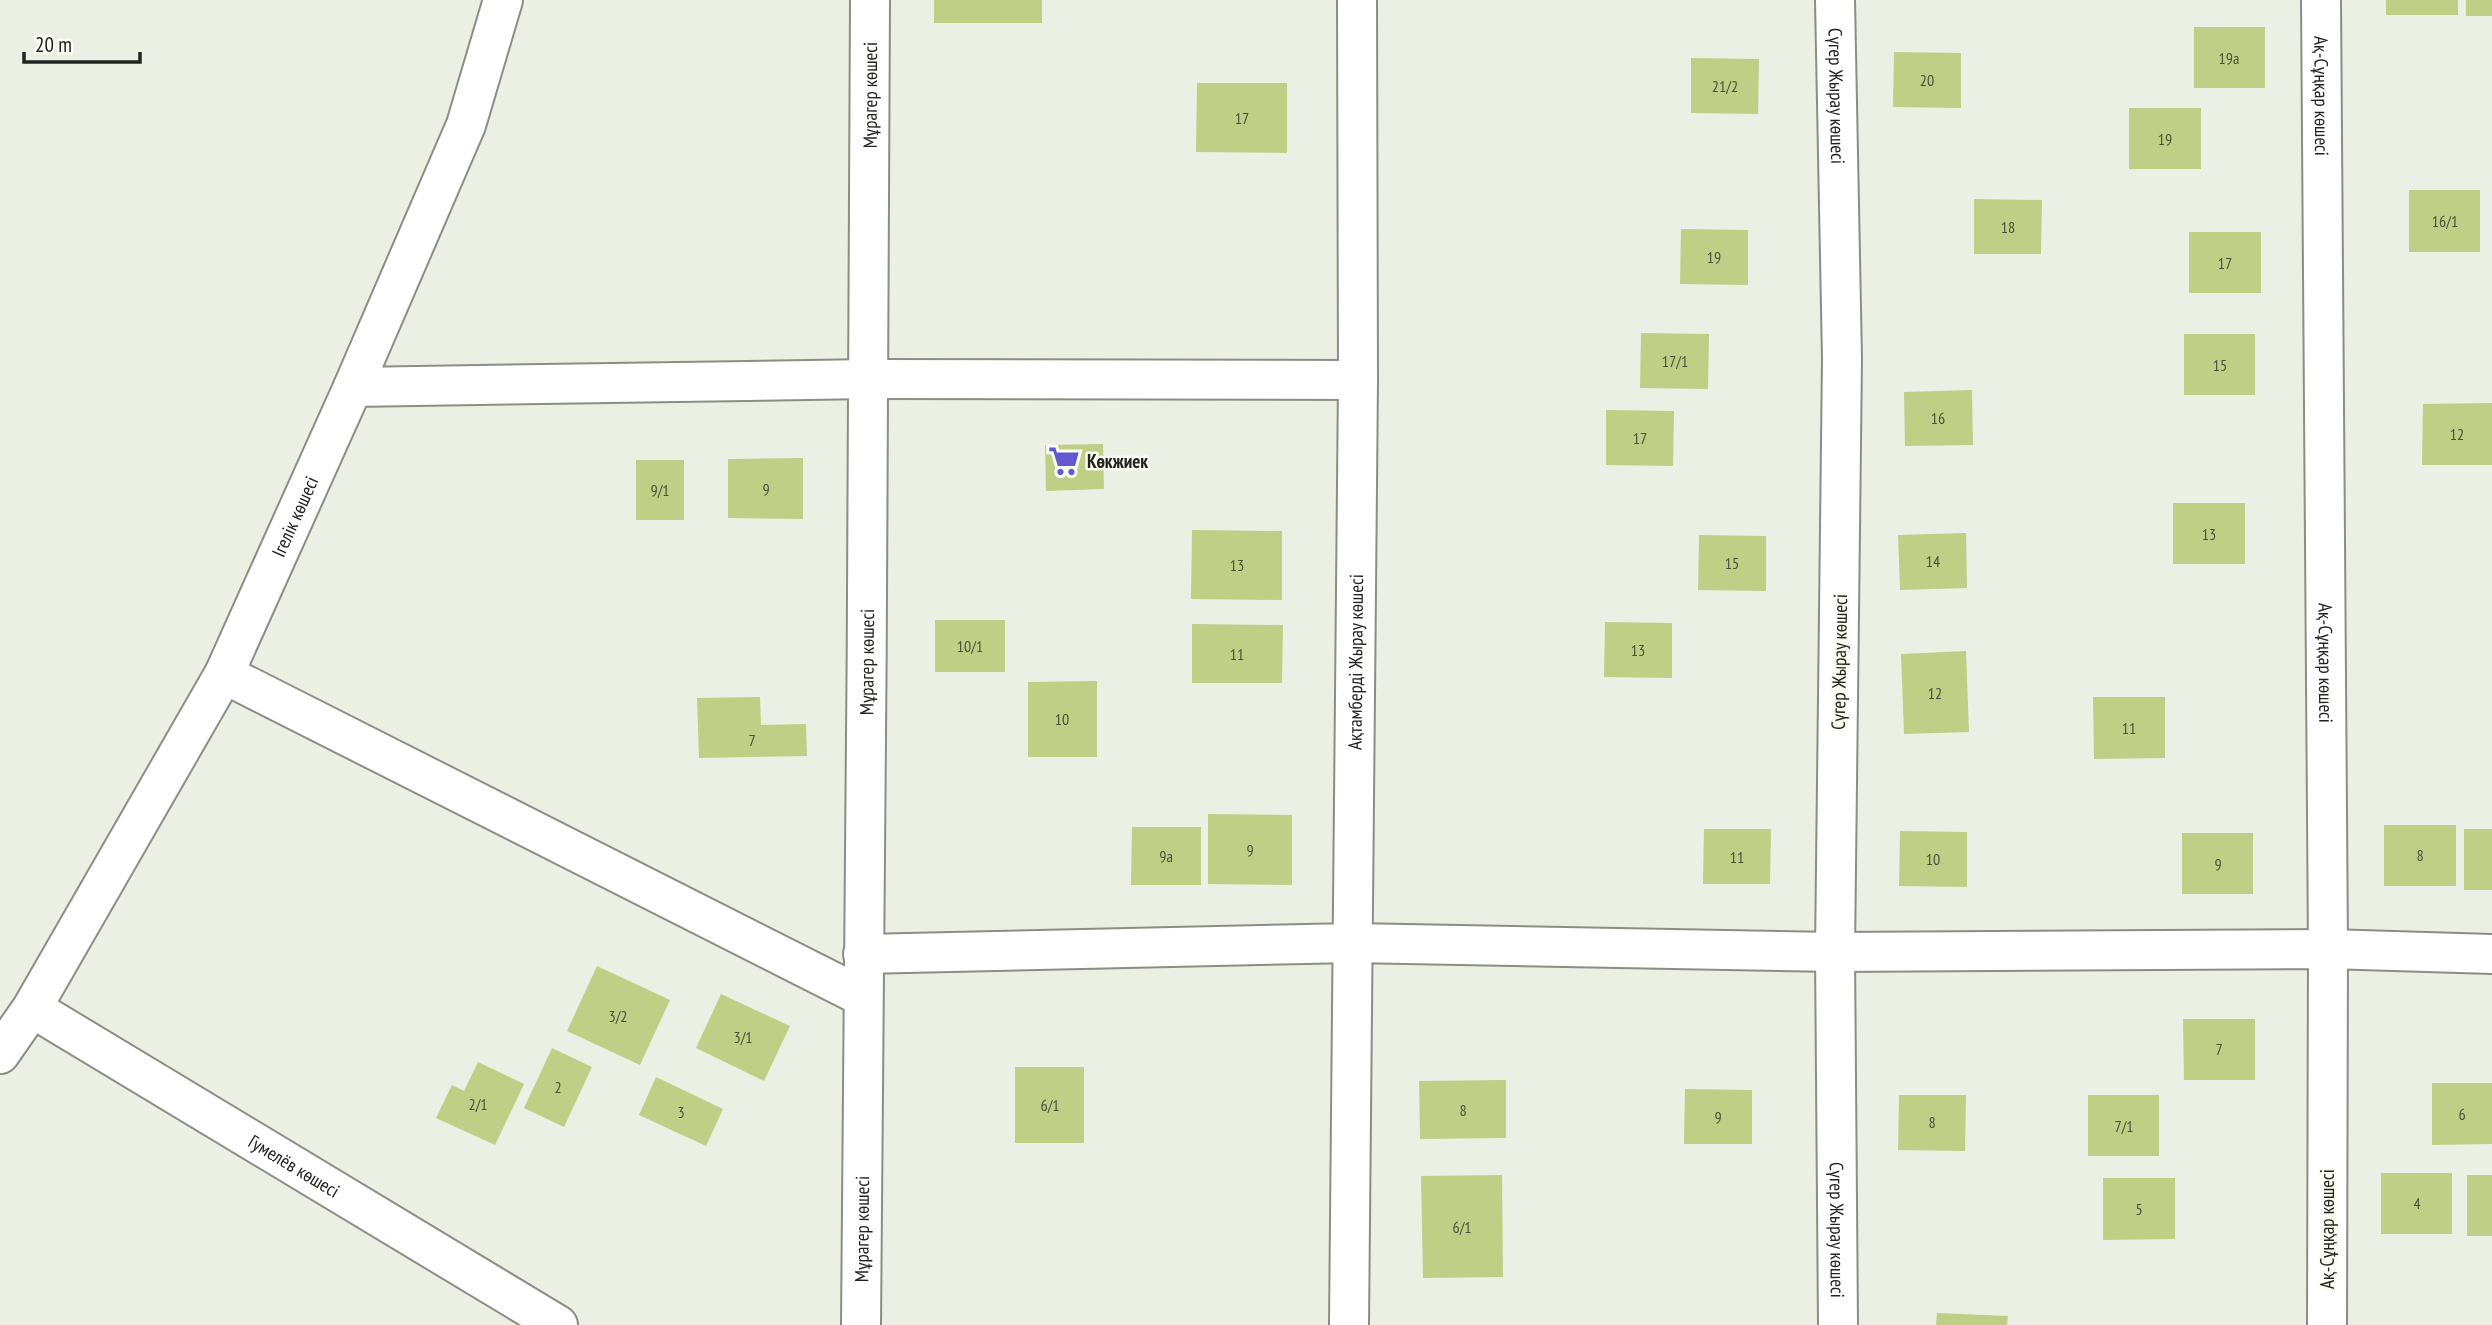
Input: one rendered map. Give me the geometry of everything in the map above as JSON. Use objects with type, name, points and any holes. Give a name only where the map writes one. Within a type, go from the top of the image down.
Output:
[{"type":"street","name":"Ігелік көшесі","points":[[0,1054],[32,1008],[224,674],[353,387],[466,125],[503,0]]},
{"type":"street","name":"Мұрагер көшесі","points":[[861,1325],[870,379],[870,0]]},
{"type":"street","name":"Ақтамберді Жырау көшесі","points":[[1349,1325],[1358,380],[1357,0]]},
{"type":"street","name":"Сүгер Жырау көшесі","points":[[1835,0],[1842,359],[1836,952],[1838,1325]]},
{"type":"street","name":"Ақ-Сұңқар көшесі","points":[[2321,0],[2328,949],[2326,1325]]},
{"type":"street","points":[[353,387],[870,379],[1358,380]]},
{"type":"street","points":[[224,674],[863,997]]},
{"type":"street","points":[[863,954],[1352,943],[1836,952],[2328,949],[2492,954]]},
{"type":"street","name":"Гумелёв көшесі","points":[[32,1008],[558,1325]]},
{"type":"building","points":[[934,0],[1042,0],[1042,23],[934,23]]},
{"type":"building","points":[[2386,0],[2458,0],[2458,15],[2386,15]]},
{"type":"building","points":[[2466,0],[2492,0],[2492,16],[2466,16]]},
{"type":"building","points":[[2194,27],[2265,27],[2265,88],[2194,88]]},
{"type":"building","points":[[1894,52],[1961,53],[1961,108],[1893,107]]},
{"type":"building","points":[[1691,58],[1759,59],[1758,114],[1691,113]]},
{"type":"building","points":[[1197,83],[1287,83],[1287,153],[1196,152]]},
{"type":"building","points":[[2129,108],[2201,108],[2201,169],[2129,169]]},
{"type":"building","points":[[2409,190],[2480,190],[2480,252],[2409,252]]},
{"type":"building","points":[[1974,199],[2042,200],[2041,254],[1974,254]]},
{"type":"building","points":[[1681,229],[1748,230],[1748,285],[1680,284]]},
{"type":"building","points":[[2189,232],[2261,232],[2261,293],[2189,293]]},
{"type":"building","points":[[1641,333],[1709,334],[1708,389],[1640,388]]},
{"type":"building","points":[[2184,334],[2255,334],[2255,395],[2184,395]]},
{"type":"building","points":[[1972,390],[1973,445],[1905,446],[1904,392]]},
{"type":"building","points":[[2492,403],[2492,465],[2422,465],[2423,404]]},
{"type":"building","points":[[1606,410],[1674,411],[1673,466],[1606,465]]},
{"type":"building","points":[[1103,444],[1104,489],[1046,491],[1045,445]]},
{"type":"building","points":[[803,458],[803,519],[728,518],[728,459]]},
{"type":"building","points":[[636,460],[684,460],[684,520],[636,520]]},
{"type":"building","points":[[2173,503],[2245,503],[2245,564],[2173,564]]},
{"type":"building","points":[[1192,530],[1282,531],[1282,600],[1191,599]]},
{"type":"building","points":[[1966,533],[1967,588],[1900,590],[1898,535]]},
{"type":"building","points":[[1699,535],[1766,536],[1766,591],[1698,590]]},
{"type":"building","points":[[935,620],[1005,620],[1005,672],[935,672]]},
{"type":"building","points":[[1605,622],[1672,623],[1672,678],[1604,677]]},
{"type":"building","points":[[1192,624],[1283,625],[1282,683],[1192,683]]},
{"type":"building","points":[[1966,651],[1969,732],[1904,734],[1901,654]]},
{"type":"building","points":[[1097,681],[1097,757],[1028,757],[1028,682]]},
{"type":"building","points":[[760,697],[761,725],[806,724],[807,756],[699,758],[697,698]]},
{"type":"building","points":[[2093,697],[2165,697],[2165,758],[2094,759]]},
{"type":"building","points":[[1208,814],[1292,815],[1292,885],[1208,884]]},
{"type":"building","points":[[2384,825],[2456,825],[2456,886],[2384,886]]},
{"type":"building","points":[[1132,827],[1201,827],[1201,885],[1131,885]]},
{"type":"building","points":[[1704,829],[1771,829],[1770,884],[1703,884]]},
{"type":"building","points":[[2464,829],[2492,829],[2492,890],[2464,890]]},
{"type":"building","points":[[1900,831],[1967,832],[1967,887],[1899,886]]},
{"type":"building","points":[[2182,833],[2253,833],[2253,894],[2182,894]]},
{"type":"building","points":[[597,966],[670,1000],[640,1065],[567,1031]]},
{"type":"building","points":[[721,994],[790,1026],[764,1081],[696,1048]]},
{"type":"building","points":[[2183,1019],[2255,1019],[2255,1080],[2184,1080]]},
{"type":"building","points":[[552,1048],[592,1067],[564,1127],[524,1108]]},
{"type":"building","points":[[478,1062],[524,1084],[495,1145],[436,1118],[452,1085],[464,1091]]},
{"type":"building","points":[[1015,1067],[1084,1067],[1084,1143],[1015,1143]]},
{"type":"building","points":[[656,1077],[723,1109],[706,1146],[639,1115]]},
{"type":"building","points":[[1506,1080],[1506,1138],[1420,1139],[1419,1081]]},
{"type":"building","points":[[2432,1083],[2492,1083],[2492,1144],[2432,1145]]},
{"type":"building","points":[[1685,1089],[1752,1090],[1752,1144],[1684,1144]]},
{"type":"building","points":[[1899,1095],[1966,1095],[1965,1151],[1898,1150]]},
{"type":"building","points":[[2088,1095],[2159,1095],[2159,1156],[2088,1156]]},
{"type":"building","points":[[2381,1173],[2452,1173],[2452,1234],[2381,1234]]},
{"type":"building","points":[[1502,1175],[1503,1277],[1423,1278],[1421,1176]]},
{"type":"building","points":[[2467,1175],[2492,1175],[2492,1236],[2467,1236]]},
{"type":"building","points":[[2103,1178],[2175,1178],[2175,1239],[2103,1240]]},
{"type":"building","points":[[1937,1313],[2008,1316],[2007,1325],[1936,1325]]},
{"type":"place","name":"Көкжиек","points":[[1064,461]]}]
